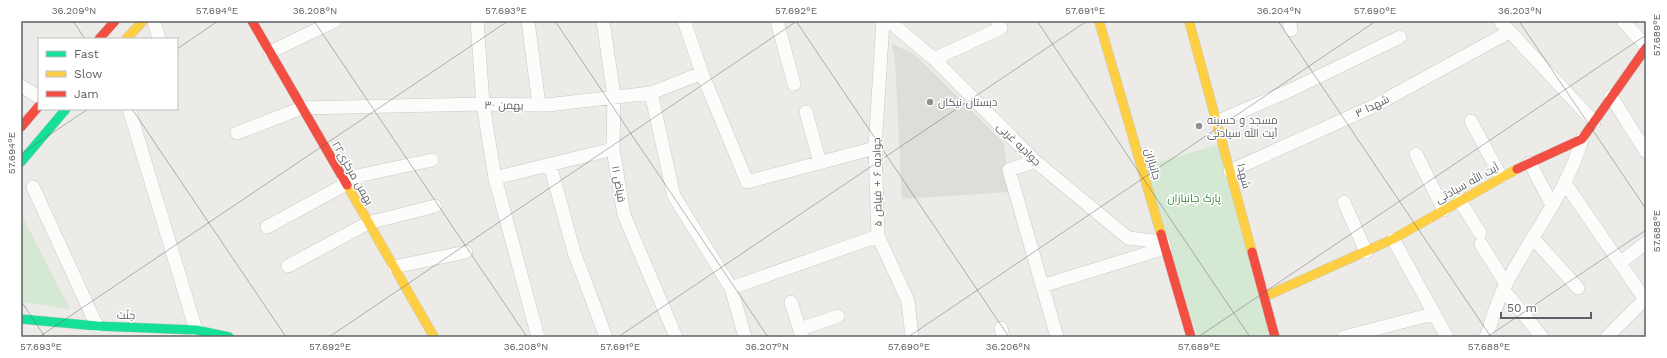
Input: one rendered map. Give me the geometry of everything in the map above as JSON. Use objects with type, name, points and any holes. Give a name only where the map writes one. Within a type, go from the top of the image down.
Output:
[{"type":"main road","points":[[100,38],[115,21]]},
{"type":"main road","points":[[127,38],[143,21]]},
{"type":"main road","name":"۲۲بهمن مرکزی","points":[[252,21],[434,337]]},
{"type":"main road","name":"جانبازان","points":[[1099,21],[1191,337]]},
{"type":"main road","name":"شهدا","points":[[1189,21],[1275,337]]},
{"type":"main road","points":[[1582,139],[1646,47]]},
{"type":"main road","points":[[21,127],[38,107]]},
{"type":"main road","points":[[21,162],[65,110]]},
{"type":"main road","name":"آیت الله سیادتی","points":[[1264,297],[1393,239],[1501,177],[1582,139]]},
{"type":"main road","name":"جنّت","points":[[21,319],[100,332],[196,330],[229,337]]},
{"type":"street","points":[[154,21],[159,38]]},
{"type":"street","points":[[270,52],[335,21]]},
{"type":"street","points":[[477,21],[483,104],[495,178],[538,337]]},
{"type":"street","points":[[528,21],[539,105]]},
{"type":"street","name":"فیاض ۱۱","points":[[603,21],[614,96],[613,149],[624,215],[676,337]]},
{"type":"street","points":[[685,21],[702,73],[747,182],[875,148]]},
{"type":"street","points":[[777,21],[794,84]]},
{"type":"street","name":"جوادیه ۶ + فیاض ۵","points":[[883,21],[875,148],[878,236],[908,301],[912,337]]},
{"type":"street","name":"جوادیه غربی","points":[[889,21],[934,59],[1035,161],[1128,238],[1164,245]]},
{"type":"street","points":[[934,59],[1001,28],[997,21]]},
{"type":"street","points":[[1500,21],[1594,122]]},
{"type":"street","points":[[1623,21],[1646,47]]},
{"type":"street","name":"شهدا ۳","points":[[1230,171],[1374,106],[1509,32]]},
{"type":"street","points":[[1216,122],[1332,71],[1400,37]]},
{"type":"street","name":"بهمن ۳۰","points":[[237,133],[302,108],[483,104],[539,105],[651,93],[702,73]]},
{"type":"street","points":[[21,86],[38,96]]},
{"type":"street","points":[[651,93],[674,196],[731,288],[745,337]]},
{"type":"street","points":[[1611,96],[1646,152]]},
{"type":"street","points":[[129,110],[196,330]]},
{"type":"street","points":[[806,112],[820,163]]},
{"type":"street","points":[[1470,121],[1501,177]]},
{"type":"street","points":[[1486,337],[1505,287],[1565,183],[1576,160],[1582,139]]},
{"type":"street","points":[[495,178],[613,149]]},
{"type":"street","points":[[1416,154],[1444,210]]},
{"type":"street","points":[[268,227],[344,182],[432,160]]},
{"type":"street","points":[[1035,161],[1009,170],[1057,337]]},
{"type":"street","points":[[1530,163],[1552,205]]},
{"type":"street","points":[[550,165],[574,252],[606,337]]},
{"type":"street","points":[[1565,183],[1646,299],[1607,337]]},
{"type":"street","points":[[34,187],[100,332]]},
{"type":"street","points":[[1460,201],[1505,287],[1542,337]]},
{"type":"street","points":[[1344,202],[1366,252]]},
{"type":"street","points":[[288,266],[368,223],[435,206]]},
{"type":"street","points":[[731,288],[878,236]]},
{"type":"street","points":[[1533,238],[1578,288]]},
{"type":"street","points":[[1393,239],[1447,337]]},
{"type":"street","points":[[1621,262],[1646,243]]},
{"type":"street","points":[[1042,286],[1164,245]]},
{"type":"street","points":[[394,267],[466,252]]},
{"type":"street","points":[[791,302],[801,333],[838,316]]},
{"type":"street","points":[[1344,337],[1433,314]]},
{"type":"shaded area","name":"دبستان نیکان","points":[[892,44],[914,54],[1004,143],[1010,192],[902,199],[895,62]]},
{"type":"green space","name":"پارک جانبازان","points":[[1221,144],[1270,337],[1197,337],[1144,166]]},
{"type":"green space","points":[[21,214],[70,309],[21,302]]},
{"type":"traffic: fast","points":[[21,162],[65,110]]},
{"type":"traffic: fast","points":[[21,319],[97,326],[196,330],[229,337]]},
{"type":"traffic: slow","points":[[127,38],[143,21]]},
{"type":"traffic: slow","points":[[1099,21],[1161,234]]},
{"type":"traffic: slow","points":[[1189,21],[1252,252]]},
{"type":"traffic: slow","points":[[1264,297],[1393,239],[1517,169]]},
{"type":"traffic: slow","points":[[347,185],[434,337]]},
{"type":"traffic: jam","points":[[100,38],[115,21]]},
{"type":"traffic: jam","points":[[252,21],[347,185]]},
{"type":"traffic: jam","points":[[1517,169],[1582,139],[1646,48]]},
{"type":"traffic: jam","points":[[21,127],[38,107]]},
{"type":"traffic: jam","points":[[1161,234],[1191,337]]},
{"type":"traffic: jam","points":[[1252,252],[1275,337]]},
{"type":"place","name":"دبستان نیکان","points":[[930,102]]},
{"type":"place","name":"مسجد و حسینه آیت الله سیادتی","points":[[1199,126]]}]
